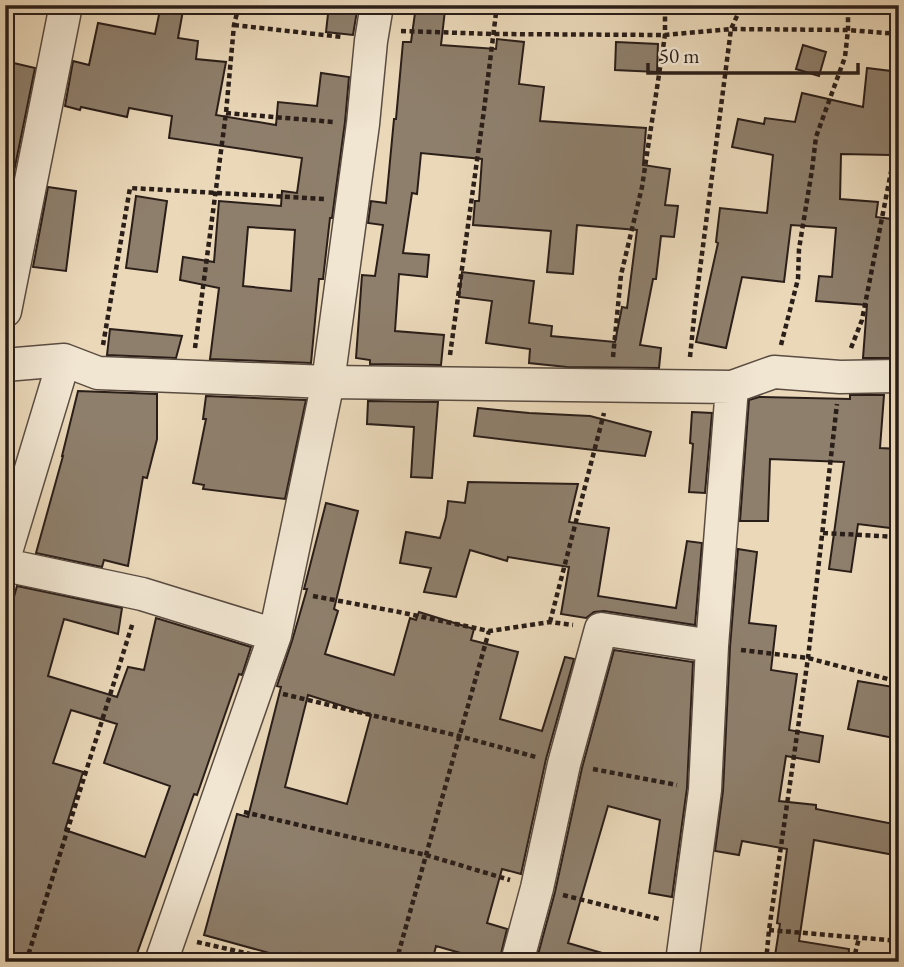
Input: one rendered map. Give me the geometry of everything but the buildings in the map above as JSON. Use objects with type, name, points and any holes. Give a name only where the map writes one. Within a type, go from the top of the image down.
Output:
[{"type":"street","points":[[5,311],[66,5]]},
{"type":"street","points":[[166,949],[275,635],[285,591],[328,382],[363,124],[373,25]]},
{"type":"street","points":[[5,365],[64,360],[98,373],[328,382],[611,386],[732,387],[774,373],[899,376]]},
{"type":"street","points":[[5,555],[64,360]]},
{"type":"street","points":[[682,962],[705,790],[712,646],[732,387]]},
{"type":"street","points":[[5,565],[142,594],[275,635]]},
{"type":"street","points":[[517,962],[601,629],[712,646]]},
{"type":"path","points":[[191,377],[226,113],[233,25],[239,5]]},
{"type":"path","points":[[446,383],[497,5]]},
{"type":"path","points":[[550,622],[611,386],[621,275],[642,187],[665,35],[665,5]]},
{"type":"path","points":[[688,385],[695,308],[731,29],[741,5]]},
{"type":"path","points":[[774,373],[798,279],[799,249],[816,137],[845,57],[848,5]]},
{"type":"path","points":[[233,25],[373,25],[494,34],[665,35],[731,29],[848,30],[899,34]]},
{"type":"path","points":[[226,113],[363,124]]},
{"type":"path","points":[[766,962],[808,659],[840,376],[862,320],[899,131]]},
{"type":"path","points":[[98,373],[130,188],[352,201]]},
{"type":"path","points":[[822,533],[899,537]]},
{"type":"path","points":[[285,591],[489,631],[550,622],[601,629]]},
{"type":"path","points":[[26,962],[142,594]]},
{"type":"path","points":[[396,962],[489,631]]},
{"type":"path","points":[[712,646],[808,659],[897,682],[899,661]]},
{"type":"path","points":[[255,687],[565,764],[705,790]]},
{"type":"path","points":[[216,805],[426,855],[537,888],[687,926]]},
{"type":"path","points":[[769,930],[899,941]]},
{"type":"path","points":[[853,962],[859,938]]},
{"type":"path","points":[[166,949],[285,962]]}]
